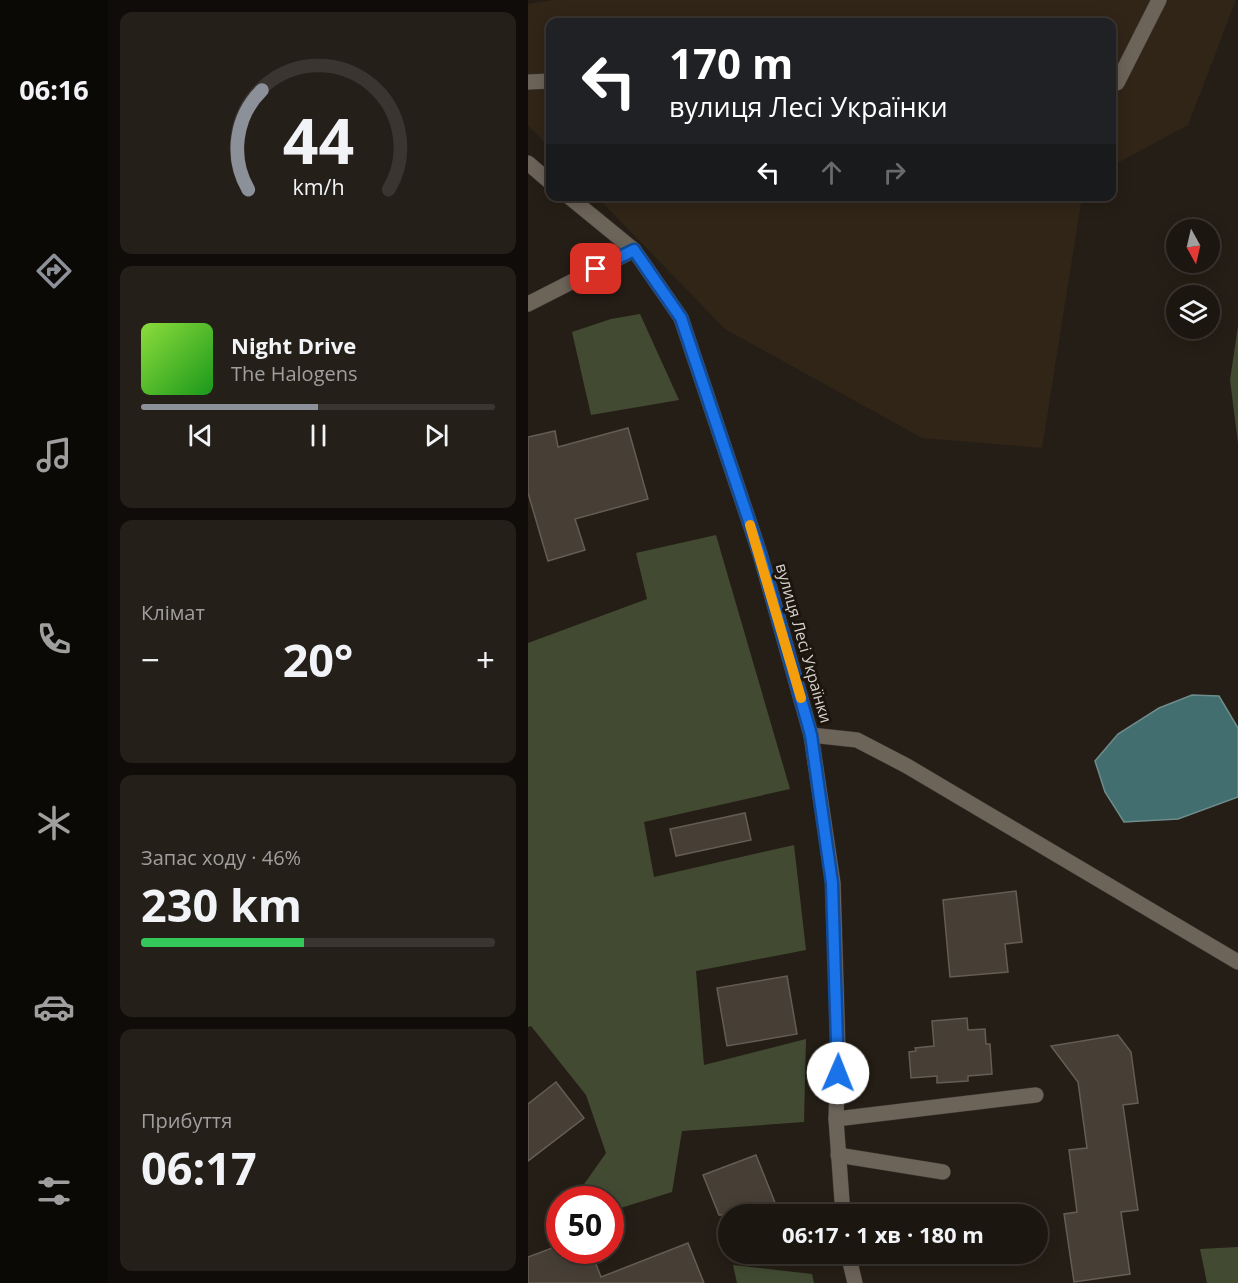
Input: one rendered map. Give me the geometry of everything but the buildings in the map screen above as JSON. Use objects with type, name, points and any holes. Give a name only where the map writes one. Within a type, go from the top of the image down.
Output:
[{"type":"main road","points":[[1116,83],[1159,0]]},
{"type":"main road","points":[[528,82],[546,81]]},
{"type":"main road","points":[[528,163],[546,179]]},
{"type":"main road","name":"вулиця Лесі Українки","points":[[574,201],[634,250],[681,318],[760,554],[811,735],[832,883],[838,1050],[836,1119],[842,1204]]},
{"type":"main road","points":[[528,304],[634,250]]},
{"type":"main road","points":[[811,735],[857,740],[907,766],[1238,962]]},
{"type":"main road","points":[[836,1119],[1036,1095]]},
{"type":"main road","points":[[838,1155],[943,1172]]},
{"type":"main road","points":[[850,1264],[855,1283]]},
{"type":"shaded area","points":[[554,0],[1236,0],[1188,125],[1116,164],[1116,18],[546,18],[546,144],[528,125],[528,4]]},
{"type":"shaded area","points":[[601,201],[1081,201],[1042,448],[922,438],[725,329]]},
{"type":"green space","points":[[640,314],[679,400],[591,415],[572,332],[611,319]]},
{"type":"green space","points":[[1238,326],[1238,443],[1230,380]]},
{"type":"green space","points":[[716,535],[790,789],[644,822],[654,877],[794,845],[806,950],[696,971],[704,1065],[806,1039],[804,1122],[682,1131],[672,1192],[624,1207],[624,1186],[583,1186],[606,1153],[586,1095],[531,1026],[528,1027],[528,643],[647,599],[636,553]]},
{"type":"green space","points":[[1238,1247],[1238,1283],[1207,1283],[1200,1249]]},
{"type":"green space","points":[[733,1265],[812,1274],[814,1283],[737,1283]]},
{"type":"water","points":[[1192,695],[1219,696],[1238,728],[1238,797],[1178,819],[1124,822],[1105,792],[1095,761],[1118,734],[1159,708]]},
{"type":"slow traffic","points":[[750,525],[801,698]]},
{"type":"route","points":[[596,269],[634,250],[681,318],[760,554],[811,735],[832,883],[838,1073]]}]
